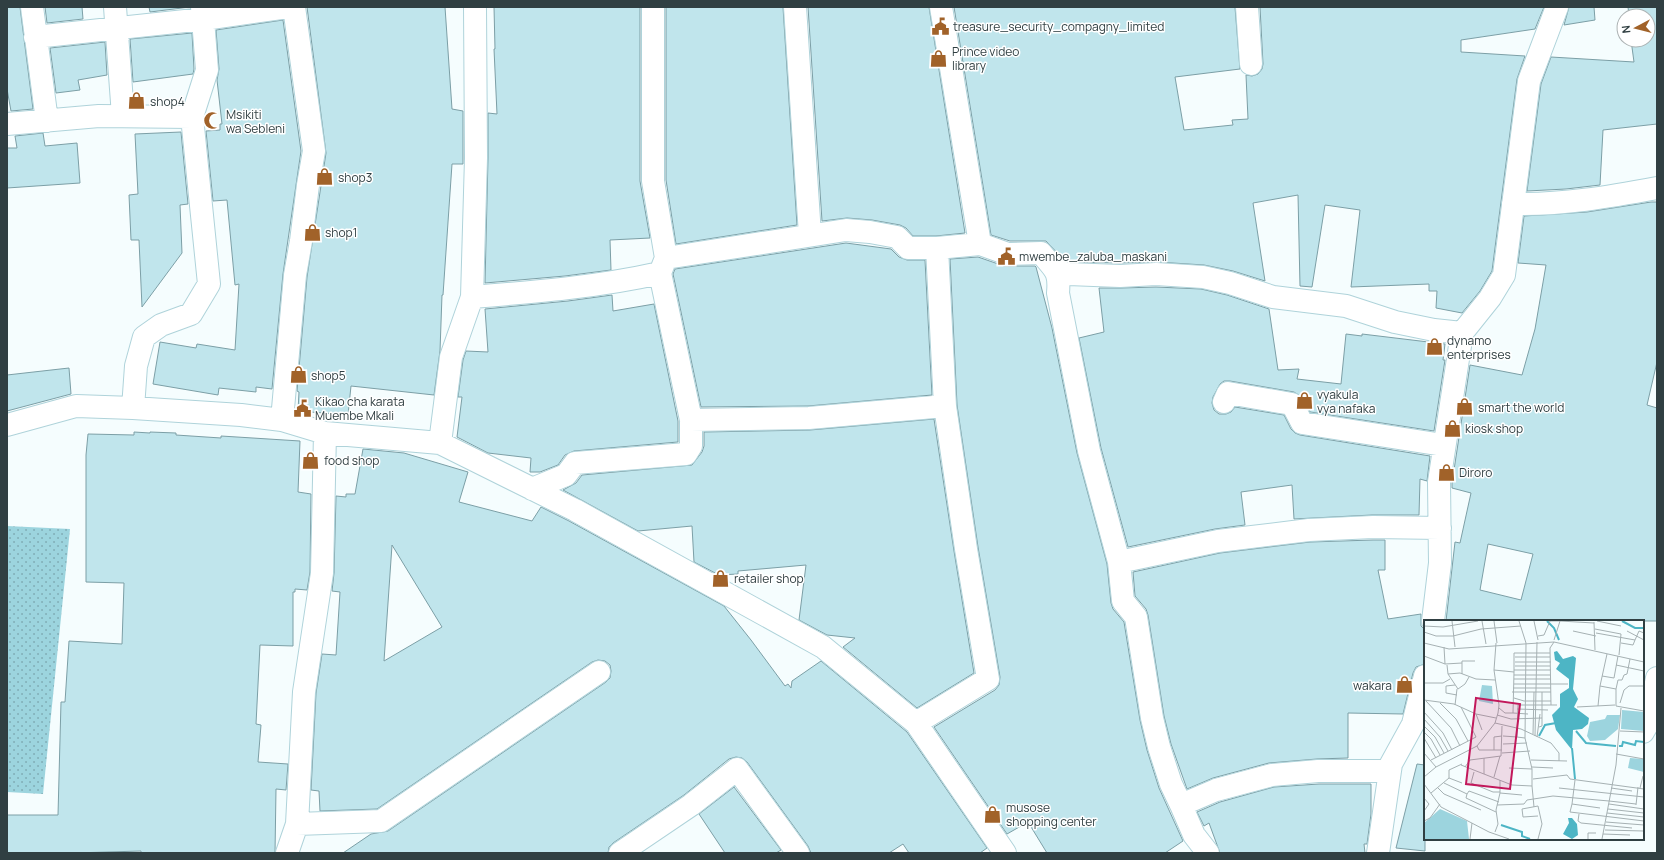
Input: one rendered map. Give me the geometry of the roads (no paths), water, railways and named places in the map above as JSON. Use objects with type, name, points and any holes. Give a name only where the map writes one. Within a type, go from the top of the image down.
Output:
[{"type":"street","points":[[32,7],[47,121]]},
{"type":"street","points":[[35,37],[116,17],[288,7]]},
{"type":"street","points":[[282,420],[295,275],[314,151],[294,7]]},
{"type":"street","points":[[440,443],[451,357],[472,297],[476,158],[475,7]]},
{"type":"street","points":[[532,489],[566,475],[575,463],[686,454],[692,446],[691,420],[663,266],[653,181],[653,7]]},
{"type":"street","points":[[795,7],[810,234]]},
{"type":"street","points":[[940,7],[980,244]]},
{"type":"street","points":[[1247,7],[1251,64]]},
{"type":"street","points":[[1432,620],[1440,563],[1439,482],[1443,445],[1462,334],[1490,298],[1504,275],[1529,81],[1557,7]]},
{"type":"street","points":[[133,408],[136,366],[144,337],[161,325],[191,314],[209,284],[192,117],[207,70],[203,13]]},
{"type":"street","points":[[116,17],[123,116]]},
{"type":"street","points":[[7,124],[99,116],[192,117]]},
{"type":"street","points":[[1513,204],[1540,204],[1588,200],[1657,188]]},
{"type":"street","points":[[472,297],[559,290],[630,280],[663,266],[810,234],[846,230],[870,232],[897,237],[908,248],[937,248],[980,244],[1008,254],[1041,253],[1055,270],[1059,278],[1058,293],[1089,451],[1119,562],[1123,601],[1136,617],[1152,718],[1159,748],[1172,784],[1194,835],[1208,853]]},
{"type":"street","points":[[916,723],[988,678],[966,549],[945,406],[937,248]]},
{"type":"street","points":[[1055,270],[1068,274],[1120,276],[1162,274],[1203,277],[1230,283],[1272,297],[1346,306],[1395,322],[1462,334]]},
{"type":"street","points":[[1224,402],[1228,393],[1292,404],[1302,423],[1443,445]]},
{"type":"street","points":[[7,424],[76,406],[133,408],[282,420],[325,433],[440,443],[575,510],[823,647],[916,723],[1005,853]]},
{"type":"street","points":[[691,420],[809,418],[945,406]]},
{"type":"street","points":[[287,853],[297,824],[304,692],[322,573],[325,433]]},
{"type":"street","points":[[1119,562],[1218,541],[1309,530],[1373,527],[1440,528]]},
{"type":"street","points":[[297,824],[381,821],[599,672]]},
{"type":"street","points":[[1644,730],[1647,724],[1657,678]]},
{"type":"street","points":[[1378,853],[1391,764],[1418,732],[1424,684]]},
{"type":"street","points":[[620,853],[690,805],[737,769],[798,853]]},
{"type":"street","points":[[1181,806],[1216,790],[1272,775],[1318,771],[1390,771]]},
{"type":"place","name":"treasure_security_compagny_limited","points":[[940,26]]},
{"type":"place","name":"Prince video library","points":[[939,58]]},
{"type":"place","name":"shop4","points":[[137,101]]},
{"type":"place","name":"Msikiti wa Sebleni","points":[[213,121]]},
{"type":"place","name":"shop3","points":[[325,177]]},
{"type":"place","name":"shop1","points":[[312,232]]},
{"type":"place","name":"mwembe_zaluba_maskani","points":[[1006,256]]},
{"type":"place","name":"dynamo enterprises","points":[[1434,347]]},
{"type":"place","name":"shop5","points":[[298,375]]},
{"type":"place","name":"vyakula vya nafaka","points":[[1304,401]]},
{"type":"place","name":"smart the world","points":[[1465,407]]},
{"type":"place","name":"Kikao cha karata Muembe Mkali","points":[[302,408]]},
{"type":"place","name":"kiosk shop","points":[[1452,428]]},
{"type":"place","name":"food shop","points":[[311,460]]},
{"type":"place","name":"Diroro","points":[[1446,472]]},
{"type":"place","name":"retailer shop","points":[[721,578]]},
{"type":"place","name":"wakara","points":[[1405,685]]},
{"type":"place","name":"musose shopping center","points":[[993,814]]}]
